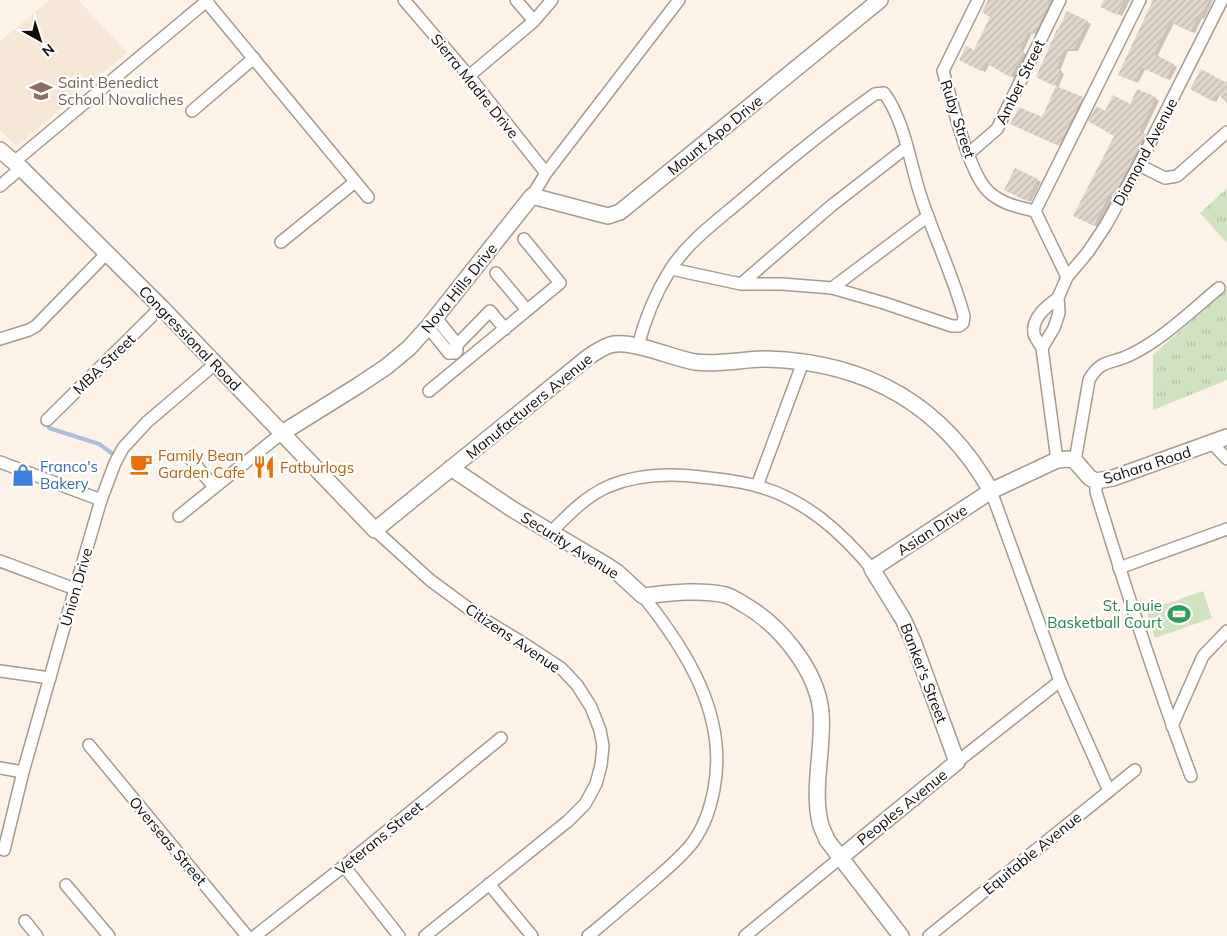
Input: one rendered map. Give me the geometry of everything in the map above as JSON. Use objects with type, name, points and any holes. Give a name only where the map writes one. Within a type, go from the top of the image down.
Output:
[{"type":"street","points":[[0,186],[17,165],[207,0],[368,198]]},
{"type":"street","name":"Sierra Madre Drive","points":[[404,0],[469,76],[546,173]]},
{"type":"street","points":[[516,0],[534,21]]},
{"type":"street","points":[[469,76],[534,21],[552,0]]},
{"type":"street","name":"Nova Hills Drive","points":[[178,516],[282,433],[386,367],[409,348],[432,323],[532,196],[546,173],[679,0]]},
{"type":"street","name":"Mount Apo Drive","points":[[532,196],[608,216],[620,212],[880,0]]},
{"type":"street","name":"Ruby Street","points":[[978,0],[943,71],[968,154],[988,192],[1010,205],[1035,211]]},
{"type":"street","name":"Amber Street","points":[[968,154],[997,129],[1060,0]]},
{"type":"street","points":[[1067,277],[1035,211],[1140,0]]},
{"type":"street","name":"Diamond Avenue","points":[[1042,348],[1054,328],[1058,313],[1058,298],[1067,277],[1088,252],[1106,225],[1139,165],[1222,0]]},
{"type":"street","points":[[1216,11],[1227,17]]},
{"type":"street","points":[[192,111],[254,58]]},
{"type":"street","points":[[638,346],[647,315],[671,269],[703,232],[875,94],[884,93],[892,104],[928,216],[961,304],[964,316],[963,323],[959,326],[952,326],[832,288],[782,284],[741,284],[671,269]]},
{"type":"street","points":[[1139,165],[1165,178],[1177,176],[1227,132]]},
{"type":"street","points":[[741,284],[831,206],[907,147]]},
{"type":"street","name":"Congressional Road","points":[[0,150],[107,253],[375,530]]},
{"type":"street","points":[[281,242],[355,182]]},
{"type":"street","points":[[832,288],[928,216]]},
{"type":"street","points":[[457,353],[505,328],[560,282],[524,239]]},
{"type":"street","points":[[0,339],[36,326],[107,253]]},
{"type":"street","points":[[496,273],[527,310]]},
{"type":"street","points":[[991,491],[1057,460],[1069,459],[1074,461],[1089,380],[1094,371],[1100,365],[1130,356],[1160,336],[1219,288]]},
{"type":"street","name":"Diamond Avenue","points":[[1057,460],[1042,348],[1034,333],[1036,321],[1043,308],[1058,298]]},
{"type":"street","name":"MBA Street","points":[[47,420],[161,308]]},
{"type":"street","points":[[429,391],[490,311],[505,328]]},
{"type":"street","points":[[432,323],[457,353]]},
{"type":"street","name":"Manufacturers Avenue","points":[[375,530],[598,350],[612,345],[638,346],[696,362],[765,359],[803,362],[829,366],[859,376],[890,389],[918,406],[944,427],[964,449],[980,471],[991,491],[1060,681],[1109,791]]},
{"type":"street","points":[[757,486],[803,362]]},
{"type":"street","name":"Union Drive","points":[[4,850],[23,772],[100,500],[115,463],[123,448],[147,422],[215,364]]},
{"type":"street","name":"Sahara Road","points":[[1074,461],[1090,478],[1096,481],[1113,478],[1227,437]]},
{"type":"street","points":[[1212,443],[1227,459]]},
{"type":"street","points":[[190,458],[214,488]]},
{"type":"street","points":[[0,462],[100,500]]},
{"type":"street","name":"Security Avenue","points":[[451,468],[504,504],[612,569],[643,596],[674,636],[690,664],[703,692],[713,723],[718,753],[716,779],[709,815],[693,842],[668,868],[588,936]]},
{"type":"street","name":"Banker's Street","points":[[551,532],[583,501],[606,487],[634,478],[669,475],[726,480],[757,486],[783,495],[820,517],[839,532],[872,569],[903,619],[913,641],[957,762]]},
{"type":"street","points":[[1096,481],[1096,492],[1119,568],[1172,726],[1191,776]]},
{"type":"street","name":"Asian Drive","points":[[872,569],[991,491]]},
{"type":"street","points":[[1119,568],[1227,529]]},
{"type":"street","name":"Citizens Avenue","points":[[375,530],[451,597],[560,668],[577,685],[591,707],[600,730],[603,746],[596,784],[585,804],[568,821],[425,936]]},
{"type":"street","points":[[0,562],[75,589]]},
{"type":"street","points":[[643,596],[708,593],[728,596],[753,610],[774,627],[798,654],[814,684],[821,711],[818,799],[820,822],[827,840],[901,936]]},
{"type":"street","points":[[1172,726],[1203,656],[1227,631]]},
{"type":"street","points":[[0,671],[50,678]]},
{"type":"street","name":"Peoples Avenue","points":[[745,936],[957,762],[1060,681]]},
{"type":"street","name":"Veterans Street","points":[[255,936],[501,738]]},
{"type":"street","name":"Overseas Street","points":[[90,745],[248,936]]},
{"type":"street","points":[[0,768],[23,772]]},
{"type":"street","name":"Equitable Avenue","points":[[929,936],[1135,770]]},
{"type":"street","points":[[344,866],[399,936]]},
{"type":"street","points":[[489,884],[532,936]]},
{"type":"street","points":[[66,885],[109,936]]},
{"type":"street","points":[[25,921],[37,936]]},
{"type":"shaded area","name":"Saint Benedict School Novaliches","points":[[50,0],[78,0],[127,52],[17,146],[0,130],[0,41]]},
{"type":"green space","points":[[1227,188],[1227,243],[1200,213]]},
{"type":"green space","points":[[1227,289],[1227,380],[1153,410],[1153,355]]},
{"type":"green space","name":"St. Louie Basketball Court","points":[[1203,591],[1212,618],[1155,638],[1146,611]]},
{"type":"building","points":[[988,0],[1051,0],[1034,34],[1028,32],[1020,49],[1024,52],[1010,77],[986,63],[981,71],[959,60],[966,46],[974,50],[990,17],[982,12]]},
{"type":"building","points":[[1104,0],[1125,0],[1117,15],[1100,7]]},
{"type":"building","points":[[1153,0],[1209,0],[1191,32],[1170,22],[1154,54],[1174,64],[1166,79],[1141,68],[1135,82],[1118,75]]},
{"type":"building","points":[[1067,11],[1088,21],[1074,49],[1064,50],[1057,68],[1062,71],[1054,86],[1036,77]]},
{"type":"building","points":[[1201,69],[1227,83],[1227,103],[1217,93],[1212,101],[1190,89]]},
{"type":"building","points":[[1056,86],[1083,97],[1059,146],[1010,124],[1019,107],[1042,117]]},
{"type":"building","points":[[1137,89],[1156,97],[1140,131],[1146,134],[1113,197],[1109,195],[1094,226],[1073,216],[1114,136],[1088,121],[1096,106],[1105,111],[1113,95],[1130,104]]},
{"type":"building","points":[[1015,168],[1038,179],[1027,201],[1004,190]]},
{"type":"waterway","points":[[49,428],[99,444],[113,454]]},
{"type":"place","name":"Saint Benedict School Novaliches","points":[[41,91]]},
{"type":"place","name":"Family Bean Garden Cafe","points":[[141,464]]},
{"type":"place","name":"Fatburlogs","points":[[264,467]]},
{"type":"place","name":"Franco's Bakery","points":[[23,475]]},
{"type":"place","name":"St. Louie Basketball Court","points":[[1179,614]]}]
